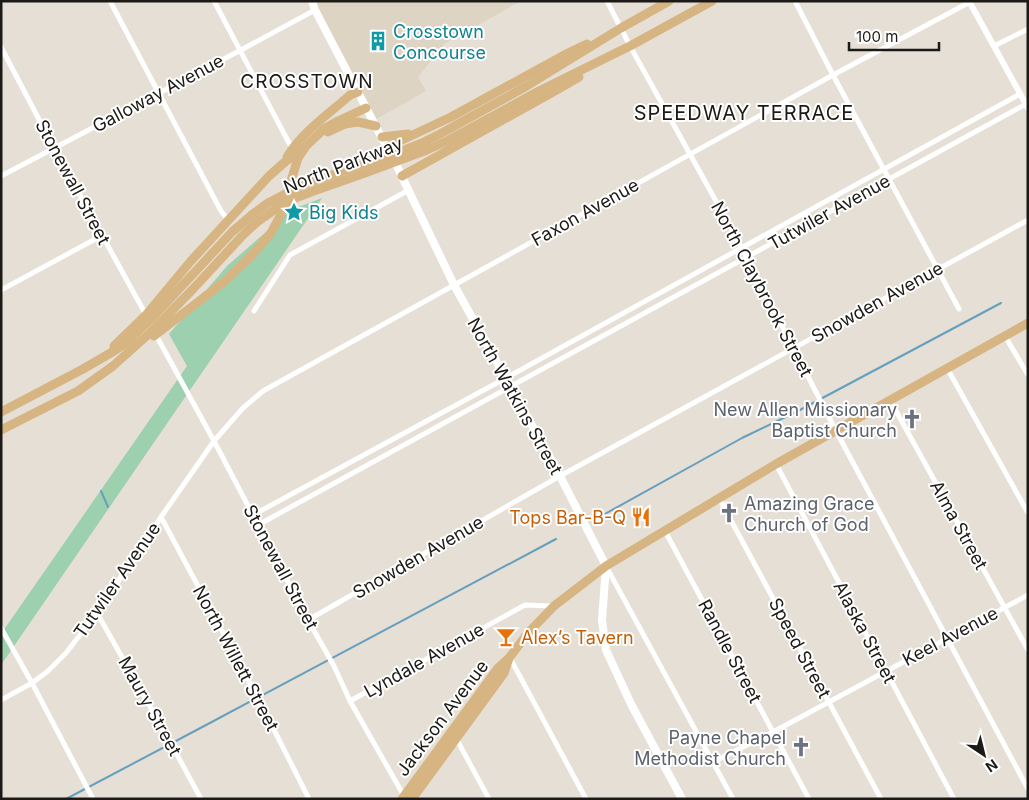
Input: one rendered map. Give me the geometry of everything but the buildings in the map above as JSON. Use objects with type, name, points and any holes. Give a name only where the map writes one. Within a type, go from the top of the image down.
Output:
[{"type":"main road","name":"North Watkins Street","points":[[312,1],[401,172],[454,284],[560,476],[606,566]]},
{"type":"main road","name":"North Parkway","points":[[1,412],[101,359],[134,336],[232,232],[268,203],[303,185],[422,144],[525,87],[669,1]]},
{"type":"main road","name":"North Parkway","points":[[1,430],[78,390],[113,366],[157,326],[242,236],[276,208],[293,199],[427,150],[446,141],[538,91],[630,46],[712,1]]},
{"type":"main road","points":[[388,149],[573,50],[621,28]]},
{"type":"main road","points":[[401,172],[553,92],[630,46]]},
{"type":"main road","points":[[113,366],[225,281],[252,255],[271,233],[281,214],[298,158],[296,152],[308,132],[350,95],[358,92]]},
{"type":"main road","points":[[306,146],[324,129],[338,120],[366,108]]},
{"type":"main road","points":[[101,359],[146,315],[190,262],[269,176],[296,152],[330,130],[346,124],[358,122],[376,126]]},
{"type":"main road","points":[[382,137],[418,132]]},
{"type":"main road","name":"Jackson Avenue","points":[[406,798],[457,739],[504,673],[510,658],[528,633],[554,606],[606,566],[776,464],[1028,323]]},
{"type":"main road","points":[[606,566],[602,620],[606,650],[631,704],[682,799]]},
{"type":"main road","name":"Jackson Avenue","points":[[406,798],[452,730],[498,668],[510,658]]},
{"type":"street","points":[[110,1],[221,211],[228,220]]},
{"type":"street","points":[[214,1],[296,152]]},
{"type":"street","name":"North Claybrook Street","points":[[607,1],[742,248],[836,430],[1028,790]]},
{"type":"street","points":[[795,1],[959,308]]},
{"type":"street","points":[[970,2],[1027,106]]},
{"type":"street","name":"Faxon Avenue","points":[[214,441],[243,408],[263,391],[833,75],[970,2]]},
{"type":"street","name":"Galloway Avenue","points":[[1,176],[315,10]]},
{"type":"street","points":[[994,46],[1028,29]]},
{"type":"street","name":"Stonewall Street","points":[[1,47],[101,236],[146,315]]},
{"type":"street","name":"Tutwiler Avenue","points":[[253,515],[506,378],[1020,94]]},
{"type":"street","name":"Tutwiler Avenue","points":[[258,525],[889,178],[1027,106]]},
{"type":"street","points":[[254,311],[290,255],[409,190]]},
{"type":"street","name":"Snowden Avenue","points":[[308,620],[560,476],[1028,220]]},
{"type":"street","points":[[1,290],[101,236]]},
{"type":"street","points":[[628,311],[633,320]]},
{"type":"street","name":"Stonewall Street","points":[[156,335],[329,656],[350,701],[406,798]]},
{"type":"street","points":[[1006,336],[1028,375]]},
{"type":"street","points":[[947,368],[1028,513]]},
{"type":"street","name":"Alma Street","points":[[890,400],[1028,650]]},
{"type":"street","name":"Tutwiler Avenue","points":[[1,700],[32,683],[48,671],[66,653],[97,613],[214,441]]},
{"type":"street","points":[[372,451],[377,460]]},
{"type":"street","points":[[361,457],[366,466]]},
{"type":"street","name":"Alaska Street","points":[[776,464],[954,799]]},
{"type":"street","name":"Speed Street","points":[[719,498],[881,799]]},
{"type":"street","name":"North Willett Street","points":[[161,517],[257,695],[310,799]]},
{"type":"street","name":"Randle Street","points":[[666,530],[808,799]]},
{"type":"street","points":[[606,566],[733,799]]},
{"type":"street","name":"Keel Avenue","points":[[713,762],[773,732],[1028,595]]},
{"type":"street","name":"Lyndale Avenue","points":[[350,701],[525,605],[554,606]]},
{"type":"street","name":"Maury Street","points":[[97,613],[201,799]]},
{"type":"street","points":[[1,628],[94,799]]},
{"type":"street","points":[[510,658],[586,799]]},
{"type":"street","points":[[452,730],[489,799]]},
{"type":"shaded area","points":[[312,1],[521,1],[444,44],[418,77],[426,91],[373,121]]},
{"type":"green space","points":[[322,198],[1,665],[1,634],[187,366],[169,334],[227,266],[291,210]]},
{"type":"waterway","points":[[594,520],[742,438],[798,411],[1001,303]]},
{"type":"waterway","points":[[101,491],[108,507]]},
{"type":"waterway","points":[[66,799],[556,539]]},
{"type":"place","name":"Crosstown Concourse","points":[[378,41]]},
{"type":"place","name":"Big Kids","points":[[294,212]]},
{"type":"place","name":"New Allen Missionary Baptist Church","points":[[912,419]]},
{"type":"place","name":"Amazing Grace Church of God","points":[[729,513]]},
{"type":"place","name":"Tops Bar-B-Q","points":[[641,517]]},
{"type":"place","name":"Alex’s Tavern","points":[[506,637]]},
{"type":"place","name":"Payne Chapel Methodist Church","points":[[801,747]]},
{"type":"district","name":"CROSSTOWN","points":[[307,81]]},
{"type":"district","name":"SPEEDWAY TERRACE","points":[[744,113]]}]
